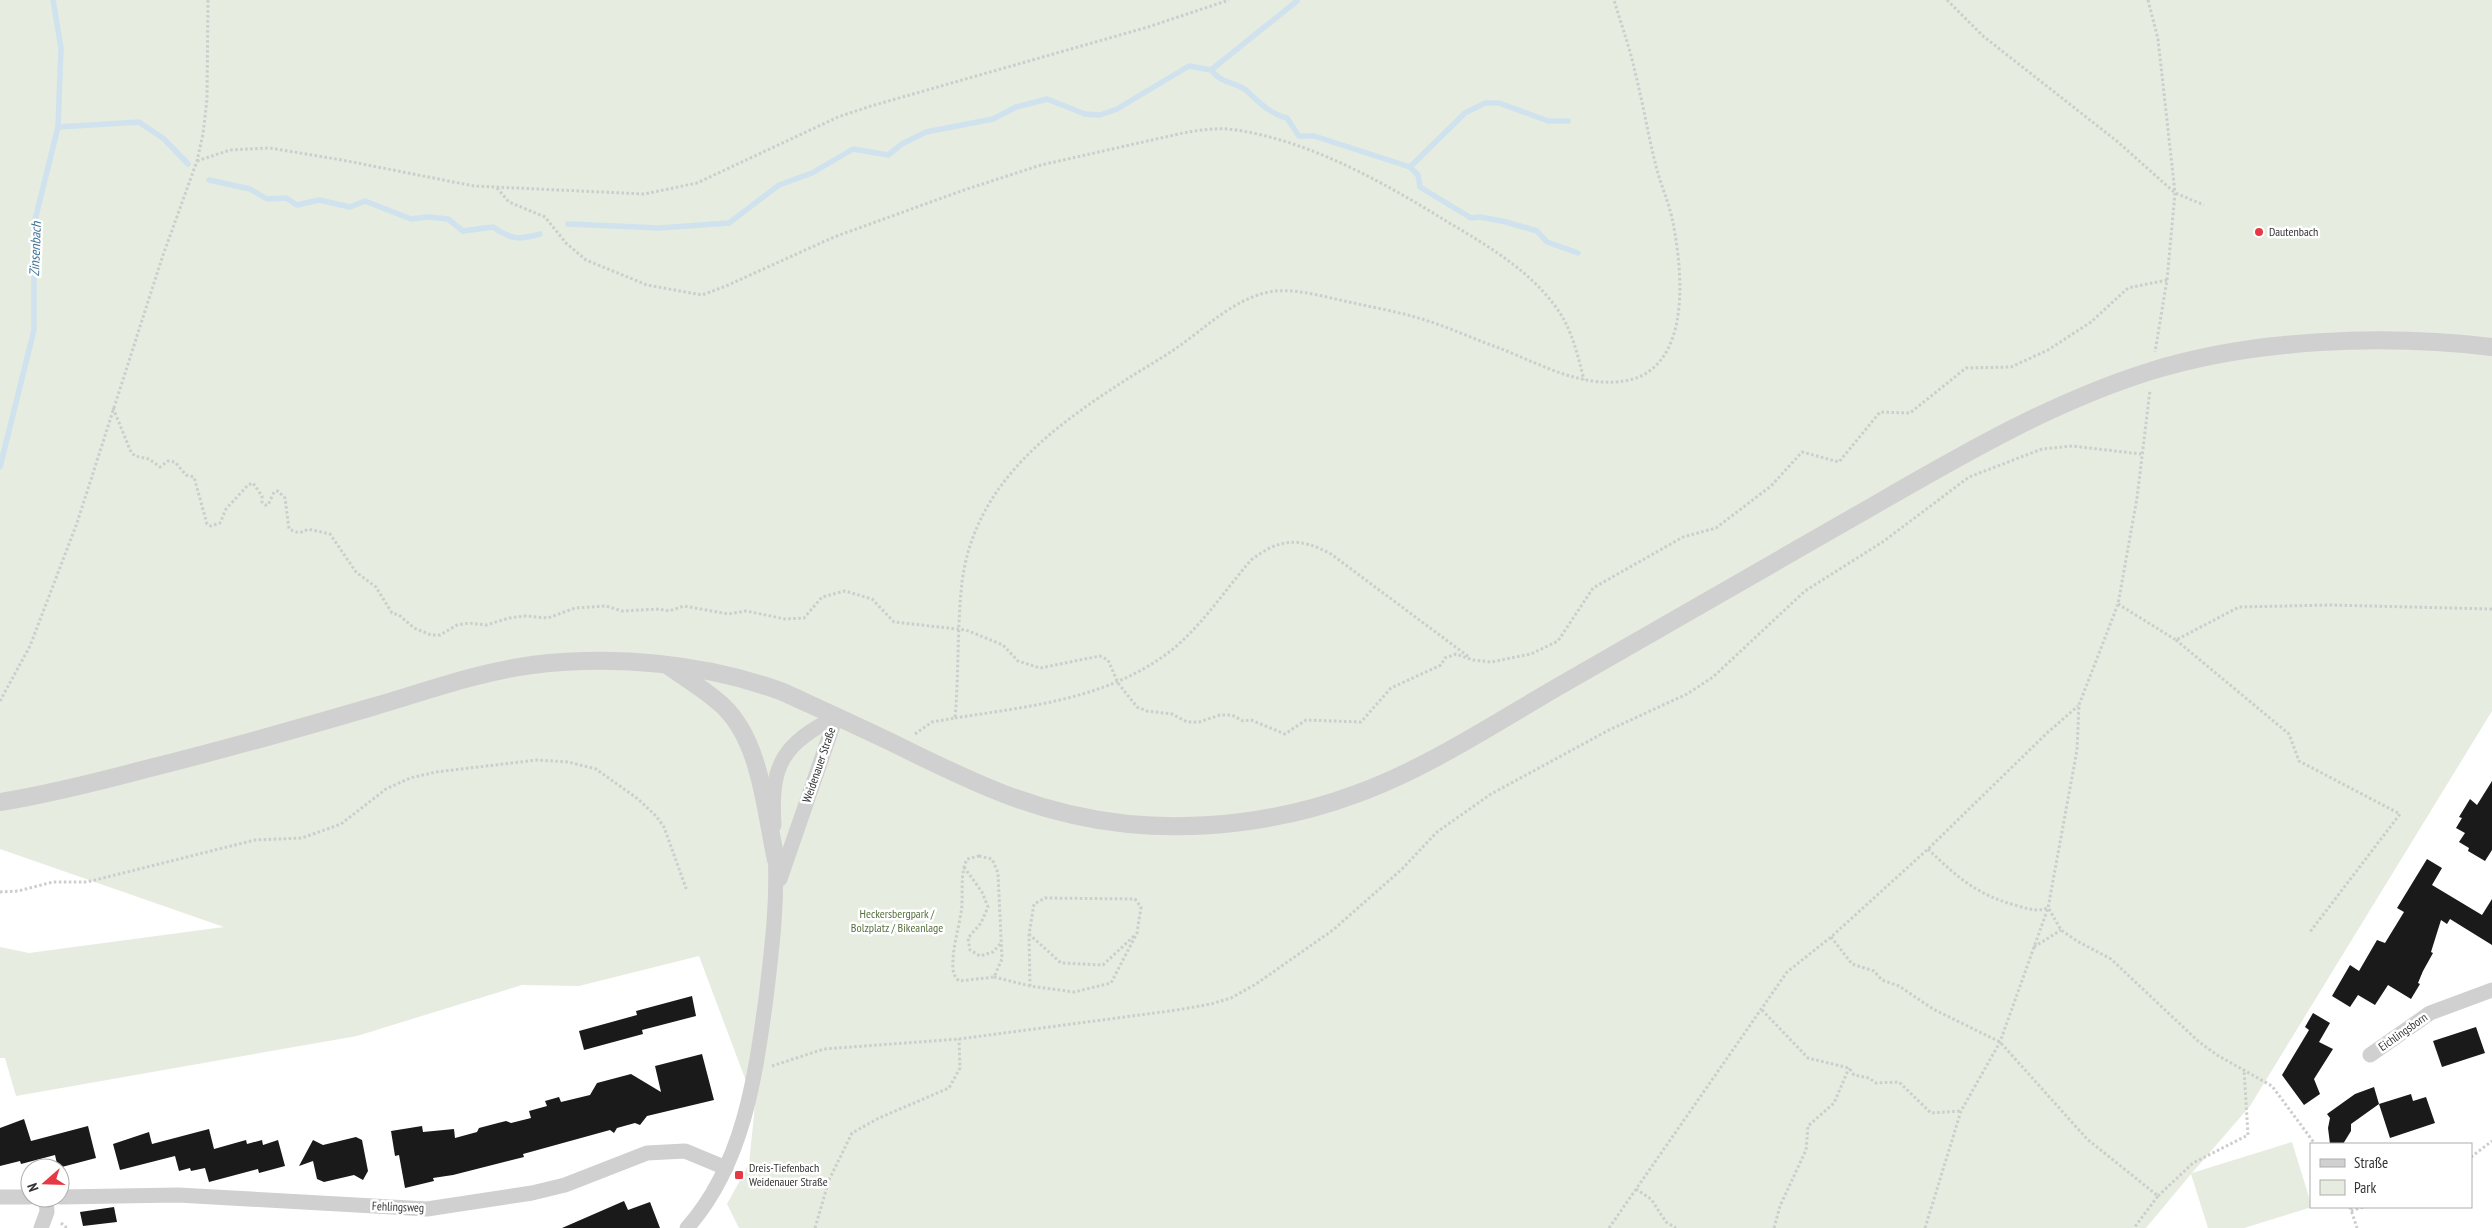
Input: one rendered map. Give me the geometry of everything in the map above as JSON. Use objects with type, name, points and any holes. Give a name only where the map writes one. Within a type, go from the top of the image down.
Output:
[{"type":"street","points":[[0,802],[54,793],[156,767],[470,679],[531,665],[595,661],[668,665],[723,674],[756,682],[783,692],[963,779],[1004,796],[1070,814],[1129,824],[1248,822],[1302,811],[1358,794],[1453,747],[1946,464],[2065,403],[2152,370],[2251,350],[2318,343],[2390,340],[2492,347]]},
{"type":"street","points":[[668,665],[722,706],[747,738],[754,760],[776,860]]},
{"type":"street","name":"Weidenauer Straße","points":[[687,1228],[701,1212],[726,1168],[746,1116],[756,1070],[770,967],[778,886],[774,818],[776,776],[780,764],[794,743],[803,734],[836,717]]},
{"type":"street","name":"Weidenauer Straße","points":[[778,886],[836,717]]},
{"type":"street","name":"Eichlingsborn","points":[[2370,1055],[2391,1038],[2430,1013],[2492,990]]},
{"type":"street","name":"Fehlingsweg","points":[[70,1197],[178,1195],[427,1209],[532,1193],[564,1184],[647,1153],[685,1151],[726,1168]]},
{"type":"street","points":[[0,1197],[20,1197]]},
{"type":"street","points":[[41,1228],[47,1208]]},
{"type":"path","points":[[0,701],[30,646],[76,523],[162,258],[197,161],[203,134],[207,99],[208,0]]},
{"type":"path","points":[[197,161],[230,150],[270,148],[342,160],[464,185],[644,194],[697,183],[846,114],[964,78],[1148,27],[1229,0]]},
{"type":"path","points":[[955,718],[958,685],[958,630],[963,578],[970,548],[980,522],[996,491],[1011,470],[1056,428],[1093,401],[1177,348],[1208,324],[1255,296],[1276,291],[1310,293],[1417,318],[1554,371],[1584,380],[1610,382],[1629,380],[1648,373],[1663,358],[1672,341],[1678,315],[1678,255],[1672,215],[1656,166],[1635,69],[1614,0]]},
{"type":"path","points":[[1947,0],[1983,36],[2118,142],[2175,193],[2204,205]]},
{"type":"path","points":[[1925,1228],[1961,1111],[2000,1042],[2048,908],[2077,750],[2079,705],[2118,604],[2136,498],[2152,370],[2167,280],[2175,193],[2158,39],[2148,0]]},
{"type":"path","points":[[497,188],[509,202],[546,218],[566,243],[586,260],[647,285],[702,295],[834,237],[1041,165],[1183,133],[1206,129],[1234,129],[1284,142],[1358,171],[1420,205],[1506,257],[1532,280],[1559,312],[1574,340],[1584,380]]},
{"type":"path","points":[[113,408],[131,452],[135,456],[149,459],[156,466],[160,467],[168,461],[175,462],[186,475],[194,477],[207,524],[212,526],[220,523],[226,509],[248,485],[253,483],[256,485],[265,505],[268,505],[274,492],[278,491],[285,498],[285,514],[289,529],[295,533],[302,533],[308,529],[330,534],[356,572],[376,587],[392,613],[414,628],[430,635],[440,635],[457,625],[470,623],[486,626],[508,618],[525,616],[548,618],[574,608],[606,606],[622,611],[659,608],[670,611],[684,606],[714,613],[746,612],[785,619],[804,618],[822,597],[845,591],[872,599],[894,622],[966,630],[1002,645],[1018,661],[1040,668],[1100,656],[1108,660],[1118,683],[1136,707],[1147,711],[1172,714],[1187,722],[1200,722],[1220,715],[1232,714],[1243,721],[1251,720],[1285,734],[1306,720],[1360,722],[1391,688],[1441,665],[1445,658],[1456,654],[1473,660],[1491,662],[1532,654],[1558,641],[1593,588],[1683,537],[1716,528],[1771,486],[1802,452],[1839,462],[1880,412],[1910,413],[1966,368],[2012,367],[2048,350],[2091,322],[2128,288],[2167,280]]},
{"type":"path","points":[[756,1070],[824,1049],[960,1039],[1177,1010],[1211,1004],[1231,998],[1256,984],[1333,930],[1402,870],[1437,832],[1491,794],[1609,730],[1688,694],[1713,677],[1805,591],[1884,541],[1969,477],[2042,449],[2072,446],[2141,454]]},
{"type":"path","points":[[898,746],[932,722],[996,714],[1036,705],[1118,683],[1143,670],[1174,648],[1251,560],[1266,548],[1280,543],[1312,544],[1331,554],[1473,660]]},
{"type":"path","points":[[2118,604],[2176,640],[2289,734],[2299,761],[2400,814],[2310,932]]},
{"type":"path","points":[[2176,640],[2239,607],[2332,604],[2492,609]]},
{"type":"path","points":[[1609,1228],[1724,1060],[1762,1010],[1786,972],[1831,937],[1928,849],[2040,739],[2079,705]]},
{"type":"path","points":[[0,892],[18,891],[52,882],[87,882],[255,840],[302,838],[341,824],[386,789],[410,778],[436,772],[537,760],[568,762],[596,769],[638,799],[656,816],[664,827],[687,890]]},
{"type":"path","points":[[1928,849],[1960,880],[1993,899],[2039,912],[2048,908]]},
{"type":"path","points":[[994,977],[1002,959],[998,873],[992,860],[979,856],[967,859],[963,867],[961,912],[954,947],[954,977],[959,981],[994,977],[1030,986],[1074,992],[1111,983],[1137,933],[1140,907],[1135,899],[1045,898],[1034,904],[1029,934],[1030,986]]},
{"type":"path","points":[[963,867],[982,892],[988,907],[981,922],[968,938],[970,950],[980,956],[993,952],[1002,942]]},
{"type":"path","points":[[2048,908],[2061,930],[2077,941],[2112,959],[2198,1041],[2217,1055],[2272,1086],[2314,1143]]},
{"type":"path","points":[[2033,947],[2061,930]]},
{"type":"path","points":[[1029,934],[1061,963],[1103,965],[1137,933]]},
{"type":"path","points":[[1831,937],[1852,964],[1874,971],[1882,980],[1899,986],[1932,1009],[2000,1042],[2087,1139],[2158,1196]]},
{"type":"path","points":[[1762,1010],[1808,1058],[1849,1068],[1854,1075],[1869,1078],[1876,1083],[1899,1082],[1931,1113],[1961,1111]]},
{"type":"path","points":[[815,1228],[828,1180],[852,1133],[879,1118],[949,1088],[960,1068],[960,1039]]},
{"type":"path","points":[[1774,1228],[1780,1206],[1806,1150],[1808,1126],[1834,1103],[1849,1068]]},
{"type":"path","points":[[2134,1228],[2158,1196],[2193,1163],[2248,1135],[2244,1069]]},
{"type":"path","points":[[2472,1156],[2492,1141]]},
{"type":"path","points":[[1636,1189],[1652,1199],[1666,1222],[1676,1228]]},
{"type":"path","points":[[2350,1208],[2357,1228]]},
{"type":"path","points":[[2351,1211],[2360,1208]]},
{"type":"green space","name":"Heckersbergpark / Bolzplatz / Bikeanlage","points":[[0,0],[2492,0],[2492,711],[2250,1106],[2192,1173],[2292,1142],[2310,1200],[2310,1208],[2244,1228],[2208,1228],[2191,1174],[2146,1228],[739,1228],[727,1204],[749,1164],[755,1105],[699,956],[579,986],[522,985],[357,1036],[16,1096],[5,1058],[0,1058],[0,947],[29,953],[224,927],[0,849]]},
{"type":"building","points":[[2492,781],[2492,850],[2485,861],[2468,851],[2469,848],[2459,842],[2465,833],[2456,828],[2462,818],[2459,817],[2470,799],[2477,805]]},
{"type":"building","points":[[2427,859],[2442,868],[2432,885],[2482,915],[2492,899],[2492,945],[2450,919],[2447,924],[2441,920],[2431,952],[2433,953],[2423,971],[2418,983],[2420,984],[2411,999],[2388,985],[2375,1005],[2358,995],[2350,1007],[2332,996],[2350,965],[2359,971],[2377,940],[2385,943],[2404,912],[2397,908]]},
{"type":"building","points":[[692,996],[696,1016],[642,1030],[643,1034],[584,1050],[579,1031],[637,1015],[636,1011]]},
{"type":"building","points":[[2313,1013],[2330,1023],[2319,1042],[2333,1049],[2314,1079],[2320,1094],[2304,1105],[2282,1075],[2309,1030],[2305,1027]]},
{"type":"building","points":[[2476,1027],[2485,1053],[2442,1067],[2433,1041]]},
{"type":"building","points":[[702,1054],[714,1100],[647,1116],[640,1125],[635,1123],[617,1128],[614,1133],[610,1130],[523,1154],[524,1157],[453,1175],[433,1178],[434,1181],[405,1188],[399,1155],[395,1156],[391,1131],[422,1126],[423,1132],[454,1129],[455,1138],[477,1132],[479,1128],[498,1123],[506,1121],[511,1123],[531,1118],[529,1111],[547,1106],[545,1101],[559,1097],[561,1102],[590,1095],[597,1083],[631,1074],[661,1092],[655,1066]]},
{"type":"building","points":[[2374,1087],[2379,1104],[2351,1124],[2351,1131],[2344,1143],[2330,1143],[2328,1128],[2330,1118],[2327,1114],[2355,1094]]},
{"type":"building","points":[[2411,1094],[2413,1101],[2426,1097],[2435,1123],[2390,1138],[2379,1104]]},
{"type":"building","points":[[24,1119],[31,1141],[88,1126],[96,1158],[70,1165],[70,1158],[56,1158],[55,1155],[44,1158],[20,1158],[20,1161],[0,1166],[0,1128]]},
{"type":"building","points":[[209,1129],[214,1149],[246,1140],[247,1144],[262,1140],[263,1145],[278,1140],[285,1166],[259,1173],[258,1169],[209,1182],[205,1168],[191,1171],[190,1168],[179,1171],[175,1156],[120,1170],[113,1144],[149,1132],[152,1144]]},
{"type":"building","points":[[356,1137],[362,1140],[368,1171],[363,1180],[354,1175],[324,1182],[317,1179],[313,1161],[299,1166],[313,1140],[323,1145]]},
{"type":"building","points":[[624,1201],[628,1210],[650,1202],[660,1228],[562,1228]]},
{"type":"building","points":[[114,1207],[117,1222],[83,1226],[80,1212]]},
{"type":"waterway","name":"Zinsenbach","points":[[0,467],[34,330],[34,224],[58,127],[61,48],[53,0]]},
{"type":"waterway","points":[[568,224],[659,228],[729,223],[779,185],[812,173],[853,149],[888,155],[902,144],[926,132],[993,119],[1016,107],[1047,99],[1085,114],[1100,115],[1117,109],[1189,66],[1211,70],[1297,1]]},
{"type":"waterway","points":[[1211,70],[1221,79],[1243,88],[1270,111],[1287,118],[1299,136],[1314,136],[1410,167],[1418,175],[1420,187],[1471,218],[1480,217],[1506,222],[1537,231],[1547,242],[1578,253]]},
{"type":"waterway","points":[[1410,167],[1465,113],[1485,103],[1499,103],[1548,121],[1568,121]]},
{"type":"waterway","points":[[58,127],[139,122],[164,139],[188,164]]},
{"type":"waterway","points":[[209,180],[250,189],[267,199],[286,198],[297,205],[319,200],[350,207],[365,201],[411,219],[428,217],[448,219],[463,231],[493,227],[515,238],[540,234]]},
{"type":"place","name":"Dautenbach","points":[[2259,232]]},
{"type":"place","name":"Dreis-Tiefenbach Weidenauer Straße","points":[[739,1175]]}]
